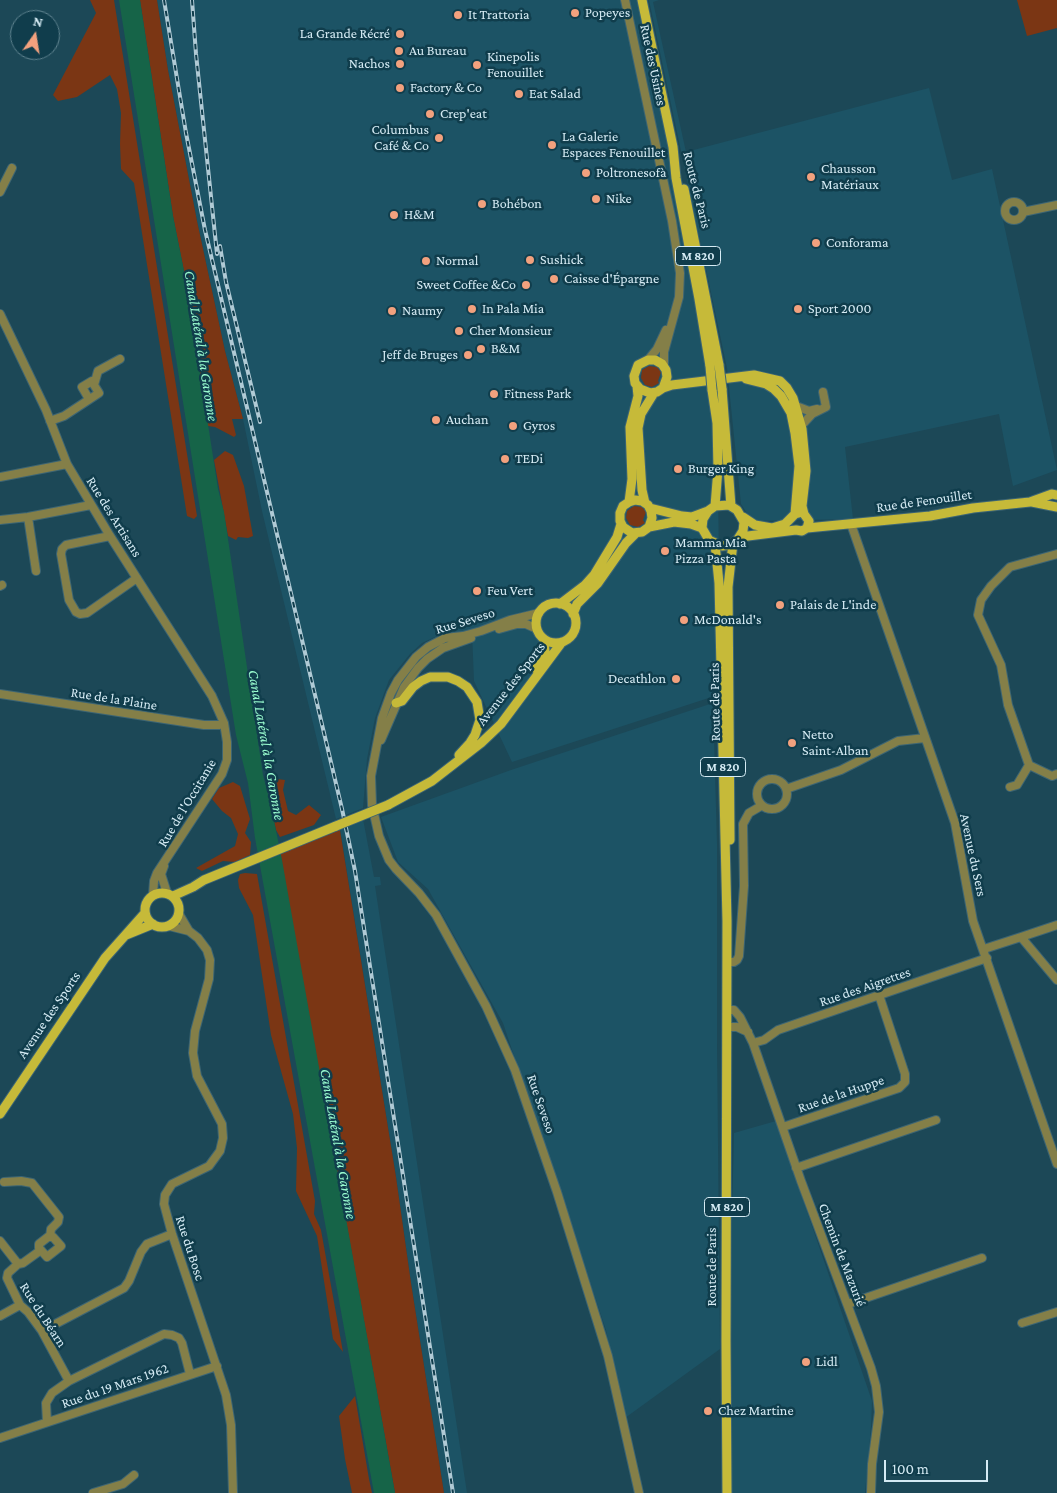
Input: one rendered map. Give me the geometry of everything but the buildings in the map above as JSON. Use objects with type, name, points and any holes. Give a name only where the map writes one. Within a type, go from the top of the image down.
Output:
[{"type":"main road","name":"Route de Paris","points":[[642,0],[672,147],[676,178],[699,298],[714,366],[722,389],[731,506]]},
{"type":"main road","points":[[629,502],[632,479],[630,427],[638,396],[634,372],[641,363],[648,360],[659,362],[678,379],[690,382]]},
{"type":"main road","name":"Route de Paris","points":[[711,508],[718,469],[717,423],[712,390],[714,366]]},
{"type":"main road","points":[[663,388],[667,381],[666,369]]},
{"type":"main road","points":[[637,386],[646,393],[654,393],[663,388],[690,382],[754,375],[780,381],[787,388],[796,406],[806,458],[801,519]]},
{"type":"main road","points":[[736,378],[756,380],[766,384],[774,389],[787,405],[798,451],[801,519]]},
{"type":"main road","points":[[649,527],[652,518],[642,490],[638,428],[641,414],[654,393]]},
{"type":"main road","name":"Rue de Fenouillet","points":[[801,519],[822,526],[902,520],[1030,502],[1056,493],[1057,506],[1030,502]]},
{"type":"main road","points":[[702,528],[683,522],[674,522],[649,527],[644,531],[636,533],[629,532],[621,524],[619,517],[621,509],[629,502],[639,500],[647,505],[687,517],[697,516],[711,508],[724,504],[737,510],[742,517],[755,525],[768,528],[778,527],[801,519]]},
{"type":"main road","points":[[711,508],[703,519],[702,528],[706,537],[715,544],[726,546],[737,540],[796,530],[791,524],[801,519]]},
{"type":"main road","points":[[737,540],[744,527],[742,517]]},
{"type":"main road","points":[[560,604],[573,614],[575,620],[570,636],[562,642],[554,643],[544,638],[537,629],[536,624],[539,613],[548,605],[560,604],[585,585],[594,575],[617,538],[621,524]]},
{"type":"main road","points":[[573,614],[577,604],[598,583],[626,543],[636,533]]},
{"type":"main road","name":"Route de Paris","points":[[727,921],[730,855],[728,587],[737,540]]},
{"type":"main road","name":"Route de Paris","points":[[715,544],[719,583],[727,921],[732,961],[728,1010],[727,1493]]},
{"type":"main road","name":"Avenue des Sports","points":[[481,743],[536,668],[544,651],[544,638]]},
{"type":"main road","name":"Avenue des Sports","points":[[193,888],[204,880],[246,862],[388,805],[432,781],[481,743],[501,724],[562,642]]},
{"type":"main road","points":[[396,703],[402,701],[413,687],[421,681],[438,676],[458,681],[467,687],[477,702],[480,720],[470,744],[432,781]]},
{"type":"main road","points":[[193,888],[179,910],[174,923],[169,926],[158,927],[153,924],[145,913],[146,903],[153,895],[162,892],[170,894],[193,888]]},
{"type":"main road","points":[[170,894],[179,910]]},
{"type":"main road","name":"Avenue des Sports","points":[[0,1114],[105,958],[145,913]]},
{"type":"main road","name":"Avenue des Sports","points":[[126,936],[153,924]]},
{"type":"street","name":"Rue des Usines","points":[[625,0],[672,221],[680,273],[679,297],[664,352],[666,369]]},
{"type":"street","points":[[0,192],[12,168]]},
{"type":"street","points":[[1023,212],[1057,204]]},
{"type":"street","name":"Rue des Usines","points":[[648,360],[657,349],[675,313]]},
{"type":"street","name":"Rue des Artisans","points":[[0,314],[16,344],[67,464],[90,505],[212,696],[224,723]]},
{"type":"street","points":[[94,385],[98,371],[120,359]]},
{"type":"street","points":[[50,421],[64,416],[99,393],[92,381],[82,387],[89,399]]},
{"type":"street","points":[[796,406],[809,411],[826,407],[823,392]]},
{"type":"street","points":[[801,426],[812,414],[821,408]]},
{"type":"street","points":[[0,477],[67,464]]},
{"type":"street","points":[[0,520],[28,518],[90,505]]},
{"type":"street","points":[[28,518],[36,571]]},
{"type":"street","name":"Avenue du Sers","points":[[850,524],[955,823],[973,921],[1057,1164]]},
{"type":"street","points":[[110,536],[66,545],[62,549],[61,554],[69,600],[76,612],[80,614],[87,613],[137,578]]},
{"type":"street","points":[[1057,554],[1010,566],[981,600],[978,615],[1001,665],[1008,704],[1030,764],[1052,776],[1057,774]]},
{"type":"street","name":"Rue Seveso","points":[[539,613],[510,620],[463,636],[445,638],[428,647],[416,657],[398,680],[382,718],[372,762],[370,790],[382,848],[396,869],[419,892],[436,915],[486,1006],[516,1070],[557,1192],[608,1356],[639,1493]]},
{"type":"street","name":"Rue Seveso","points":[[375,750],[404,687],[427,659],[443,648],[516,624],[526,624],[537,629]]},
{"type":"street","name":"Rue de la Plaine","points":[[0,694],[204,725],[224,723]]},
{"type":"street","name":"Rue de l'Occitanie","points":[[153,895],[154,881],[157,873],[222,774],[227,760],[224,723]]},
{"type":"street","points":[[786,789],[841,770],[898,741],[925,738]]},
{"type":"street","points":[[1010,787],[1017,785],[1030,764]]},
{"type":"street","points":[[768,780],[779,781],[786,789],[786,798],[782,806],[772,810],[761,806],[758,802],[757,789],[763,782],[768,780]]},
{"type":"street","points":[[732,961],[739,956],[744,886],[743,824],[748,813],[761,806]]},
{"type":"street","points":[[164,864],[161,874],[170,894]]},
{"type":"street","name":"Rue du Bosc","points":[[179,910],[189,930],[207,950],[210,960],[209,980],[195,1031],[193,1053],[197,1076],[222,1124],[223,1138],[220,1151],[209,1166],[172,1184],[165,1195],[164,1204],[172,1234],[217,1366],[231,1416],[233,1493]]},
{"type":"street","points":[[984,949],[1057,925]]},
{"type":"street","points":[[169,926],[189,930]]},
{"type":"street","points":[[1020,937],[1057,980]]},
{"type":"street","name":"Rue des Aigrettes","points":[[753,1043],[764,1040],[778,1030],[987,958]]},
{"type":"street","name":"Rue de la Huppe","points":[[783,1127],[899,1088],[905,1082],[905,1074],[879,995]]},
{"type":"street","name":"Chemin de Mazurié","points":[[728,1010],[736,1012],[744,1022],[753,1043],[796,1168],[871,1368],[878,1399],[878,1422],[872,1464],[871,1493]]},
{"type":"street","points":[[728,1027],[737,1027],[748,1032]]},
{"type":"street","points":[[796,1168],[936,1120]]},
{"type":"street","points":[[1,1182],[21,1181],[32,1183],[59,1217],[58,1222],[51,1229],[50,1237]]},
{"type":"street","points":[[42,1331],[124,1288],[129,1282],[141,1252],[147,1244],[172,1234]]},
{"type":"street","points":[[50,1237],[53,1237],[60,1246],[47,1257],[39,1244],[50,1237]]},
{"type":"street","points":[[0,1241],[18,1264],[23,1263],[41,1250]]},
{"type":"street","points":[[848,1304],[982,1258]]},
{"type":"street","name":"Rue du Béarn","points":[[18,1264],[8,1273],[7,1278],[20,1305],[28,1312],[42,1331],[69,1381]]},
{"type":"street","points":[[0,1316],[20,1305]]},
{"type":"street","points":[[1022,1323],[1057,1312]]},
{"type":"street","name":"Rue du 19 Mars 1962","points":[[47,1422],[46,1403],[52,1393],[69,1381],[164,1334],[179,1338],[190,1374]]},
{"type":"street","name":"Rue du 19 Mars 1962","points":[[0,1438],[217,1366]]},
{"type":"street","points":[[93,1493],[123,1484],[134,1474]]},
{"type":"shaded area","points":[[90,0],[114,0],[197,516],[194,519],[187,516],[134,183],[121,169],[121,113],[117,89],[110,75],[77,97],[58,101],[53,95],[96,13]]},
{"type":"shaded area","points":[[119,0],[140,0],[173,216],[186,281],[218,489],[224,512],[263,775],[282,860],[395,1493],[374,1493],[255,838],[248,783],[236,735]]},
{"type":"shaded area","points":[[140,0],[157,0],[168,70],[197,221],[225,351],[243,419],[232,419],[236,435],[234,437],[215,427],[208,426]]},
{"type":"shaded area","points":[[157,0],[641,0],[673,147],[717,423],[721,694],[512,762],[474,681],[472,631],[439,635],[422,643],[410,654],[389,680],[375,718],[367,759],[363,808],[336,819],[262,511],[243,419],[225,351],[197,221],[168,70]]},
{"type":"shaded area","points":[[649,0],[659,0],[653,2],[686,152],[929,88],[952,180],[992,169],[1057,470],[1013,486],[999,414],[845,447],[853,519],[752,521],[741,504],[727,368]]},
{"type":"shaded area","points":[[1017,0],[1057,0],[1057,28],[1027,36]]},
{"type":"shaded area","points":[[649,366],[657,367],[661,372],[659,383],[652,387],[645,385],[641,378],[642,370]]},
{"type":"shaded area","points":[[225,451],[233,455],[244,486],[253,536],[248,538],[238,537],[236,540],[228,536],[214,460]]},
{"type":"shaded area","points":[[634,506],[642,507],[646,512],[643,520],[645,523],[638,527],[630,525],[626,518],[627,511]]},
{"type":"shaded area","points":[[713,703],[717,844],[720,1349],[625,1418],[606,1330],[503,1023],[428,889],[398,862],[381,817],[511,770]]},
{"type":"shaded area","points":[[277,779],[285,780],[283,790],[288,811],[296,815],[309,805],[321,815],[314,825],[280,837],[276,830],[269,798]]},
{"type":"shaded area","points":[[233,782],[240,786],[250,819],[245,833],[251,842],[250,855],[235,862],[223,861],[202,871],[196,868],[235,846],[238,834],[231,818],[212,799],[219,788]]},
{"type":"shaded area","points":[[363,819],[374,877],[380,877],[381,885],[375,886],[467,1493],[444,1493],[340,829]]},
{"type":"shaded area","points":[[339,824],[396,1177],[444,1493],[395,1493],[279,849]]},
{"type":"shaded area","points":[[240,874],[257,874],[315,1201],[314,1214],[321,1230],[343,1352],[333,1339],[317,1236],[296,1191],[297,1148],[293,1114],[271,1035],[253,915],[239,888],[238,880]]},
{"type":"shaded area","points":[[776,1121],[872,1401],[865,1493],[732,1493],[731,1256],[734,1133]]},
{"type":"shaded area","points":[[355,1396],[372,1493],[352,1493],[345,1459],[339,1416]]},
{"type":"railway","points":[[164,0],[186,133],[205,230],[355,871],[453,1493]]},
{"type":"railway","points":[[192,0],[217,254]]},
{"type":"railway","points":[[220,246],[226,282],[260,422]]},
{"type":"place","name":"Popeyes","points":[[575,13]]},
{"type":"place","name":"It Trattoria","points":[[458,15]]},
{"type":"place","name":"La Grande Récré","points":[[400,34]]},
{"type":"place","name":"Au Bureau","points":[[399,51]]},
{"type":"place","name":"Nachos","points":[[400,64]]},
{"type":"place","name":"Kinepolis Fenouillet","points":[[477,65]]},
{"type":"place","name":"Factory & Co","points":[[400,88]]},
{"type":"place","name":"Eat Salad","points":[[519,94]]},
{"type":"place","name":"Crep'eat","points":[[430,114]]},
{"type":"place","name":"Columbus Café & Co","points":[[439,138]]},
{"type":"place","name":"La Galerie Espaces Fenouillet","points":[[552,145]]},
{"type":"place","name":"Poltronesofà","points":[[586,173]]},
{"type":"place","name":"Chausson Matériaux","points":[[811,177]]},
{"type":"place","name":"Nike","points":[[596,199]]},
{"type":"place","name":"Bohébon","points":[[482,204]]},
{"type":"place","name":"H&M","points":[[394,215]]},
{"type":"place","name":"Conforama","points":[[816,243]]},
{"type":"place","name":"Sushick","points":[[530,260]]},
{"type":"place","name":"Normal","points":[[426,261]]},
{"type":"place","name":"Caisse d'Épargne","points":[[554,279]]},
{"type":"place","name":"Sweet Coffee &Co","points":[[526,285]]},
{"type":"place","name":"In Pala Mia","points":[[472,309]]},
{"type":"place","name":"Sport 2000","points":[[798,309]]},
{"type":"place","name":"Naumy","points":[[392,311]]},
{"type":"place","name":"Cher Monsieur","points":[[459,331]]},
{"type":"place","name":"B&M","points":[[481,349]]},
{"type":"place","name":"Jeff de Bruges","points":[[468,355]]},
{"type":"place","name":"Fitness Park","points":[[494,394]]},
{"type":"place","name":"Auchan","points":[[436,420]]},
{"type":"place","name":"Gyros","points":[[513,426]]},
{"type":"place","name":"TEDi","points":[[505,459]]},
{"type":"place","name":"Burger King","points":[[678,469]]},
{"type":"place","name":"Mamma Mia Pizza Pasta","points":[[665,551]]},
{"type":"place","name":"Feu Vert","points":[[477,591]]},
{"type":"place","name":"Palais de L'inde","points":[[780,605]]},
{"type":"place","name":"McDonald's","points":[[684,620]]},
{"type":"place","name":"Decathlon","points":[[676,679]]},
{"type":"place","name":"Netto Saint-Alban","points":[[792,743]]},
{"type":"place","name":"Lidl","points":[[806,1362]]},
{"type":"place","name":"Chez Martine","points":[[708,1411]]},
{"type":"water label","name":"Canal Latéral à la Garonne","points":[[201,346]]},
{"type":"water label","name":"Canal Latéral à la Garonne","points":[[266,745]]},
{"type":"water label","name":"Canal Latéral à la Garonne","points":[[338,1144]]}]
